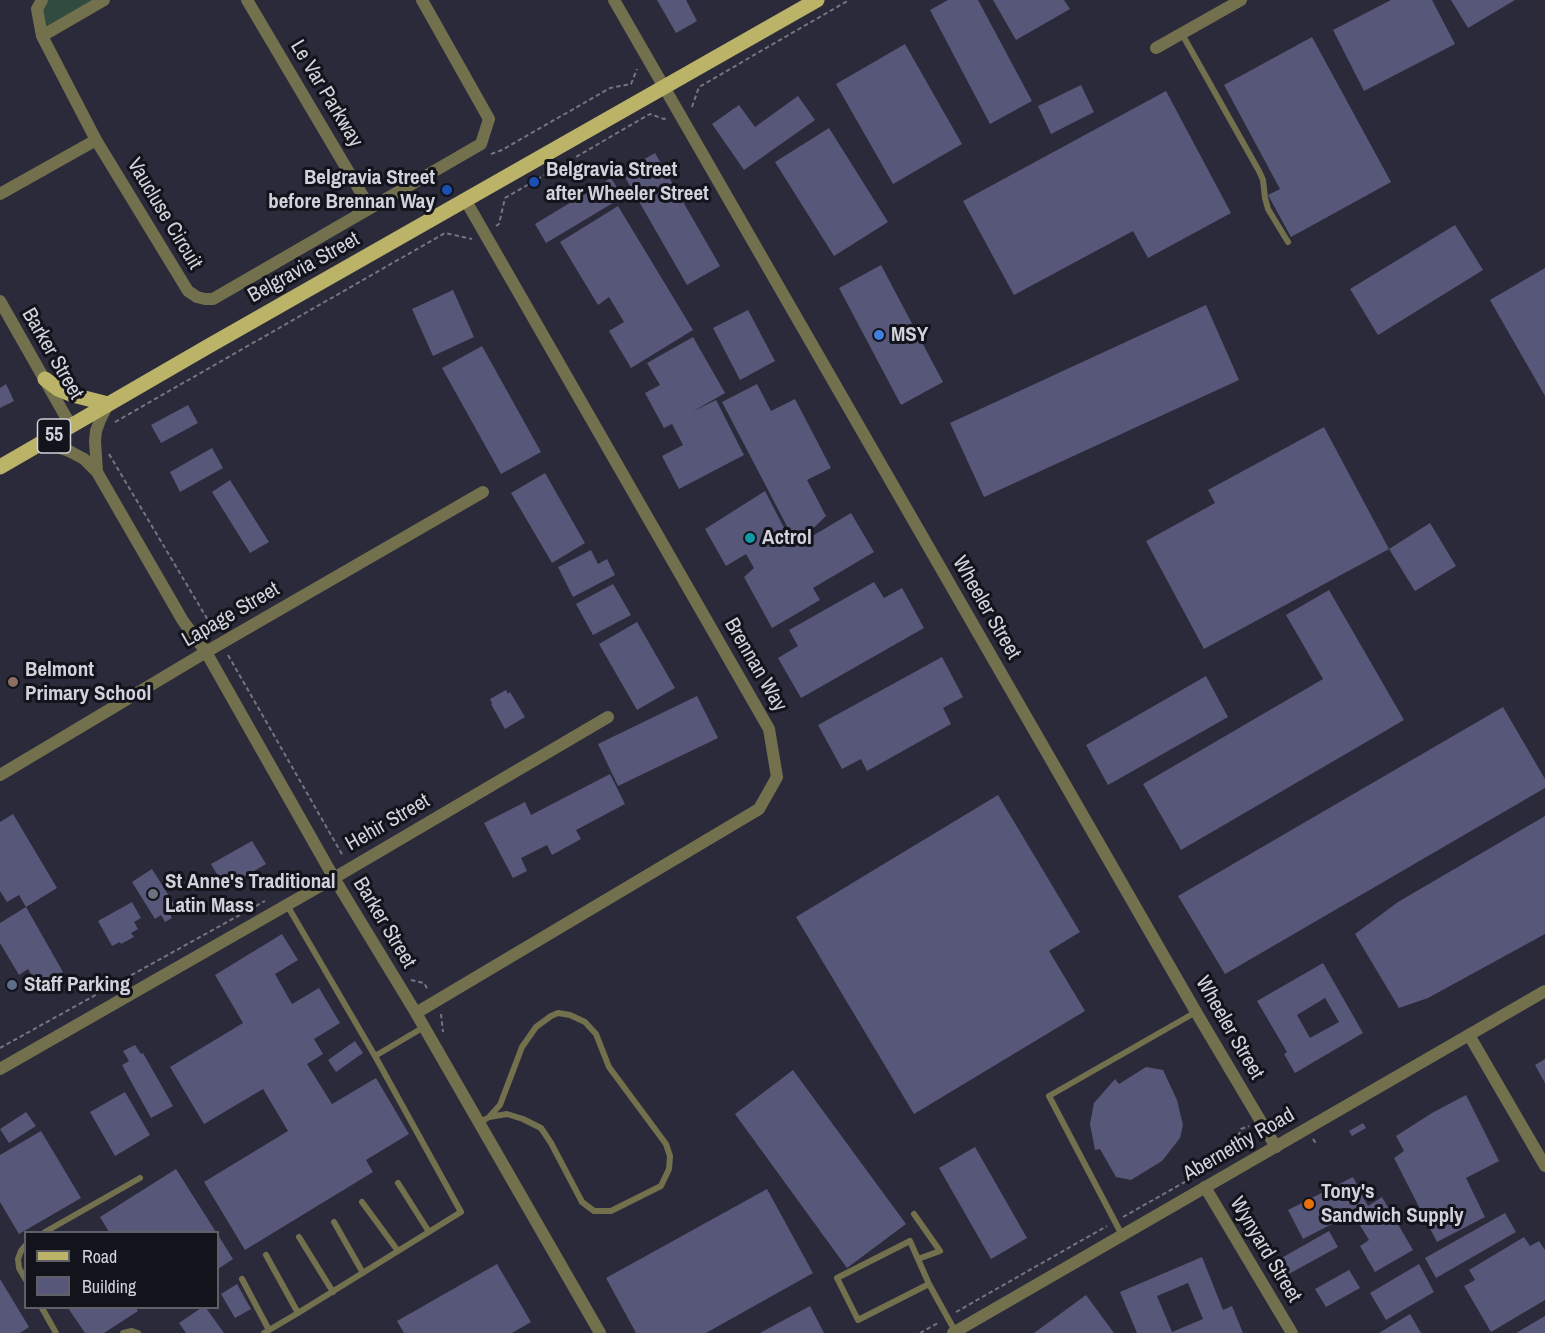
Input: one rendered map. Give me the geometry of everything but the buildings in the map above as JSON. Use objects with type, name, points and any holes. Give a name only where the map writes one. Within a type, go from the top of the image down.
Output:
[{"type":"main road","name":"Belgravia Street","points":[[0,467],[817,0]]},
{"type":"main road","points":[[45,380],[73,395],[108,404]]},
{"type":"street","name":"Vaucluse Circuit","points":[[42,0],[37,9],[42,36],[96,140],[188,291],[196,297],[206,299],[213,299],[481,144],[489,119],[422,0]]},
{"type":"street","points":[[42,36],[104,0]]},
{"type":"street","name":"Le Var Parkway","points":[[247,0],[370,208]]},
{"type":"street","name":"Wheeler Street","points":[[614,0],[1196,1012],[1276,1147]]},
{"type":"street","points":[[1156,48],[1241,0]]},
{"type":"street","points":[[0,194],[96,140]]},
{"type":"street","name":"Brennan Way","points":[[416,1013],[759,809],[777,777],[769,729],[466,201]]},
{"type":"street","name":"Barker Street","points":[[0,301],[71,426]]},
{"type":"street","name":"Barker Street","points":[[97,472],[96,431],[108,404]]},
{"type":"street","name":"Barker Street","points":[[44,441],[84,459],[97,472],[183,621],[206,652],[334,878],[424,1027],[484,1120],[600,1333]]},
{"type":"street","name":"Lapage Street","points":[[0,775],[221,643],[483,492]]},
{"type":"street","name":"Hehir Street","points":[[0,1069],[334,878],[608,717]]},
{"type":"street","name":"Abernethy Road","points":[[954,1332],[1545,991]]},
{"type":"street","points":[[1469,1035],[1545,1166]]},
{"type":"street","name":"Wynyard Street","points":[[1205,1187],[1292,1333]]},
{"type":"lane","points":[[1182,34],[1259,171],[1263,180],[1268,209],[1288,242]]},
{"type":"lane","points":[[242,1279],[266,1331],[461,1212],[375,1056],[287,905]]},
{"type":"lane","points":[[1122,1236],[1049,1096],[1196,1012]]},
{"type":"lane","points":[[558,1013],[570,1016],[585,1022],[596,1034],[609,1067],[666,1144],[670,1156],[669,1170],[661,1185],[611,1211],[594,1211],[582,1202],[541,1128],[507,1114],[484,1120],[500,1105],[522,1047],[536,1027],[558,1013]]},
{"type":"lane","points":[[375,1056],[424,1027]]},
{"type":"lane","points":[[48,1231],[140,1178]]},
{"type":"lane","points":[[398,1183],[429,1232]]},
{"type":"lane","points":[[362,1202],[398,1251]]},
{"type":"lane","points":[[914,1214],[940,1251],[918,1259]]},
{"type":"lane","points":[[334,1222],[363,1273]]},
{"type":"lane","points":[[299,1238],[333,1292]]},
{"type":"lane","points":[[929,1284],[858,1320],[837,1278],[910,1241],[954,1332]]},
{"type":"lane","points":[[24,1247],[18,1259],[19,1268],[24,1277]]},
{"type":"lane","points":[[266,1255],[298,1313]]},
{"type":"lane","points":[[43,1309],[57,1333]]},
{"type":"lane","points":[[123,1333],[132,1331],[138,1333]]},
{"type":"path","points":[[691,112],[699,87],[849,0]]},
{"type":"path","points":[[107,427],[445,233],[472,239],[499,224],[505,198],[650,114],[664,119],[693,104]]},
{"type":"path","points":[[110,454],[350,868]]},
{"type":"path","points":[[0,1048],[266,900]]},
{"type":"path","points":[[404,979],[424,983],[442,1016],[444,1040]]},
{"type":"path","points":[[1221,1161],[1231,1156],[1241,1129],[1269,1118],[1290,1124]]},
{"type":"path","points":[[1306,1129],[1317,1145]]},
{"type":"path","points":[[920,1333],[1212,1167]]},
{"type":"green space","points":[[42,0],[104,0],[42,36]]},
{"type":"place","name":"Belgravia Street after Wheeler Street","points":[[534,182]]},
{"type":"place","name":"Belgravia Street before Brennan Way","points":[[447,190]]},
{"type":"place","name":"MSY","points":[[879,335]]},
{"type":"place","name":"Actrol","points":[[750,538]]},
{"type":"place","name":"Belmont Primary School","points":[[13,682]]},
{"type":"place","name":"St Anne's Traditional Latin Mass","points":[[153,894]]},
{"type":"place","name":"Staff Parking","points":[[12,985]]},
{"type":"place","name":"Tony's Sandwich Supply","points":[[1309,1204]]}]
